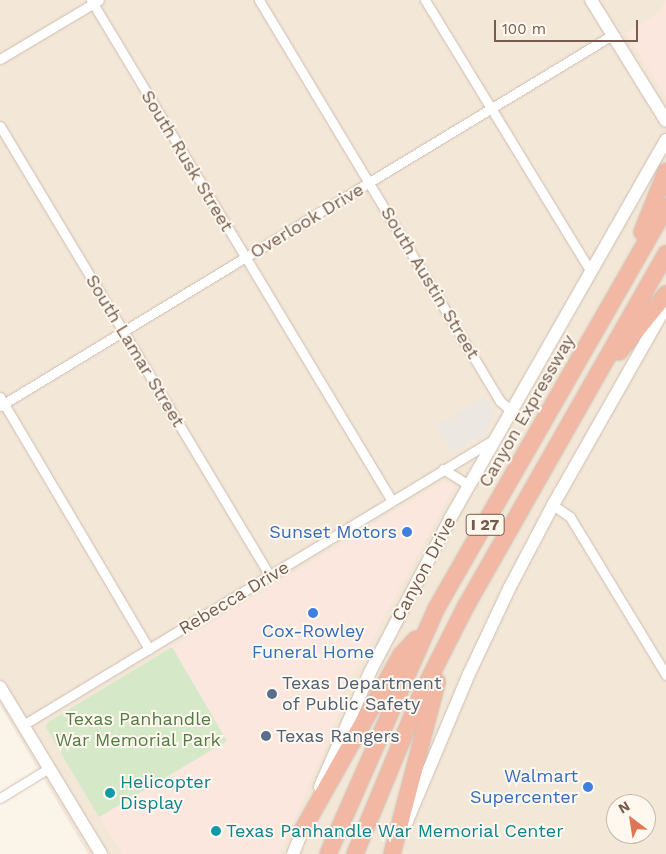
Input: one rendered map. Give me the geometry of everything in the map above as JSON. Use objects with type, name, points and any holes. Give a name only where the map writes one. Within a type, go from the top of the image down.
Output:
[{"type":"highway","points":[[608,309],[666,172]]},
{"type":"highway","name":"Canyon Expressway","points":[[328,854],[427,626],[666,207]]},
{"type":"highway","name":"I 27","points":[[355,854],[420,697],[453,630],[666,254]]},
{"type":"highway","points":[[585,395],[666,294]]},
{"type":"highway","points":[[302,831],[401,656],[427,626]]},
{"type":"highway","points":[[394,854],[429,706],[453,630]]},
{"type":"main road","points":[[591,0],[666,121]]},
{"type":"main road","name":"Canyon Drive","points":[[293,854],[370,672],[493,440],[666,140]]},
{"type":"main road","points":[[394,854],[469,674],[553,505],[666,306]]},
{"type":"main road","points":[[0,687],[101,854]]},
{"type":"street","name":"South Austin Street","points":[[258,0],[500,401],[510,410]]},
{"type":"street","points":[[425,0],[590,270]]},
{"type":"street","points":[[0,59],[94,1]]},
{"type":"street","name":"South Rusk Street","points":[[94,1],[392,501]]},
{"type":"street","name":"Overlook Drive","points":[[1,402],[123,332],[612,35]]},
{"type":"street","name":"South Lamar Street","points":[[0,126],[270,576]]},
{"type":"street","points":[[1,402],[149,649]]},
{"type":"street","name":"Rebecca Drive","points":[[23,725],[493,440]]},
{"type":"street","points":[[444,470],[469,485]]},
{"type":"street","points":[[553,505],[570,517],[666,675]]},
{"type":"street","points":[[0,798],[49,768]]},
{"type":"shaded area","points":[[0,0],[666,0],[666,854],[88,854],[0,705]]},
{"type":"shaded area","points":[[666,0],[666,97],[626,33],[658,13]]},
{"type":"shaded area","points":[[485,397],[494,411],[485,433],[452,452],[436,426]]},
{"type":"shaded area","points":[[444,481],[454,487],[339,701],[342,706],[280,854],[122,854],[46,728],[48,722]]},
{"type":"green space","name":"Texas Panhandle War Memorial Park","points":[[172,647],[227,741],[99,817],[46,728],[48,722]]},
{"type":"place","name":"Sunset Motors","points":[[407,532]]},
{"type":"place","name":"Cox-Rowley Funeral Home","points":[[313,613]]},
{"type":"place","name":"Texas Department of Public Safety","points":[[272,694]]},
{"type":"place","name":"Texas Rangers","points":[[266,736]]},
{"type":"place","name":"Walmart Supercenter","points":[[588,787]]},
{"type":"place","name":"Helicopter Display","points":[[110,793]]},
{"type":"place","name":"Texas Panhandle War Memorial Center","points":[[216,831]]}]
